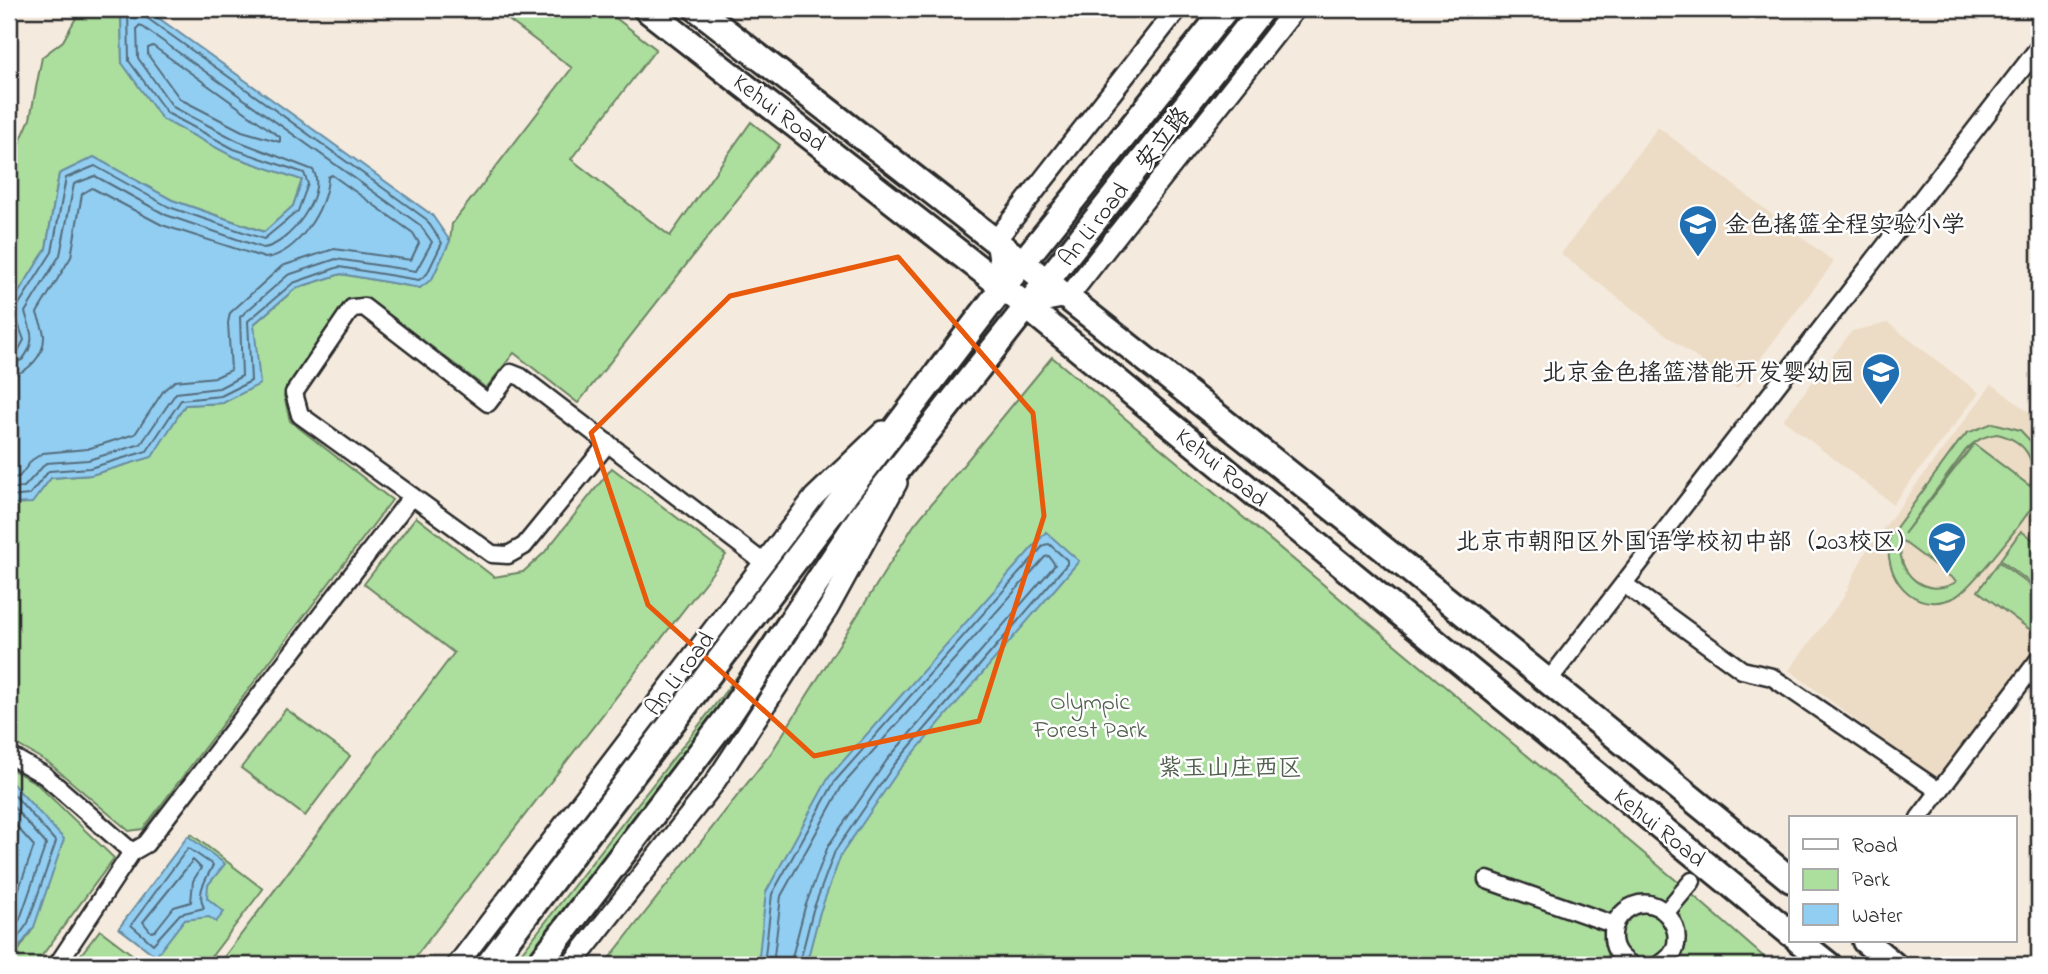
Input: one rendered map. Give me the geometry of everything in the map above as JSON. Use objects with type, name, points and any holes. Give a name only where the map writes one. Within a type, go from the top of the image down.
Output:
[{"type":"main road","name":"Kehui Road","points":[[646,9],[1003,287],[1789,932]]},
{"type":"main road","name":"Kehui Road","points":[[697,9],[1024,261],[1549,680],[1789,878]]},
{"type":"main road","name":"An Li road","points":[[488,965],[1003,287],[1226,9]]},
{"type":"main road","name":"An Li road","points":[[538,965],[729,715],[862,515],[1262,9]]},
{"type":"main road","points":[[1800,942],[1829,965]]},
{"type":"main road","points":[[1866,942],[1895,965]]},
{"type":"street","points":[[1003,287],[996,240],[1177,9]]},
{"type":"street","name":"安立路","points":[[1068,297],[1295,9]]},
{"type":"street","points":[[1549,680],[2039,47]]},
{"type":"street","points":[[1025,306],[1068,297]]},
{"type":"street","points":[[608,443],[524,547],[508,555],[492,554],[300,415],[294,393],[352,309],[363,307],[488,403],[511,373],[521,377],[608,443],[764,563]]},
{"type":"street","name":"An Li road","points":[[457,965],[814,496],[919,397]]},
{"type":"street","name":"An Li road","points":[[571,965],[713,785],[828,609],[923,436]]},
{"type":"street","points":[[57,965],[132,852],[146,844],[412,496]]},
{"type":"street","points":[[1624,584],[1742,670],[1772,677],[1939,791]]},
{"type":"street","points":[[1920,816],[2039,659]]},
{"type":"street","points":[[9,755],[44,775],[132,852]]},
{"type":"street","points":[[1487,880],[1615,925]]},
{"type":"street","points":[[1666,912],[1692,881]]},
{"type":"street","points":[[1632,965],[1617,952],[1613,942],[1615,925],[1622,912],[1642,904],[1652,904],[1666,912],[1675,925],[1676,946],[1671,956],[1658,965]]},
{"type":"highlighted area","points":[[898,257],[1033,413],[1044,516],[979,721],[814,756],[648,605],[591,433],[730,296]]},
{"type":"shaded area","name":"金色摇篮全程实验小学","points":[[1658,127],[1834,262],[1737,389],[1561,254]]},
{"type":"shaded area","name":"北京金色摇篮潜能开发婴幼园","points":[[1888,323],[1979,393],[1893,504],[1783,420],[1852,331]]},
{"type":"shaded area","name":"北京市朝阳区外国语学校初中部（203校区）","points":[[1992,384],[2039,420],[2039,642],[1937,780],[1789,670],[1843,598],[1865,553]]},
{"type":"green space","points":[[81,9],[121,9],[122,63],[232,156],[302,180],[293,206],[265,232],[172,200],[94,158],[59,174],[46,249],[9,308],[9,167],[30,119],[42,57],[63,41]]},
{"type":"green space","points":[[494,9],[604,9],[656,49],[571,159],[670,236],[751,122],[780,145],[578,403],[514,353],[486,388],[366,297],[351,299],[284,396],[290,421],[392,500],[143,829],[129,831],[49,763],[9,740],[9,504],[32,502],[51,478],[91,475],[151,457],[185,405],[223,403],[254,324],[296,288],[341,274],[420,288],[450,241],[452,224],[572,68]]},
{"type":"green space","name":"Olympic Forest Park","points":[[1052,357],[1678,882],[1773,965],[604,965],[771,753],[914,525]]},
{"type":"green space","points":[[1993,423],[2020,430],[2039,450],[2039,493],[2015,531],[1962,591],[1955,597],[1940,602],[1926,601],[1903,589],[1896,578],[1888,551],[1890,536],[1967,433]],"holes":[[[1997,434],[2015,441],[2027,452],[2032,467],[2030,486],[1974,444],[1904,534],[1966,450],[1980,439]],[[1901,540],[1956,581],[1956,582],[1933,588],[1915,580],[1903,563]]]},
{"type":"green space","points":[[612,468],[726,555],[409,965],[218,965],[454,653],[364,584],[416,517],[494,577],[523,572],[544,553]]},
{"type":"green space","points":[[2021,531],[2039,544],[2039,589],[2000,560]]},
{"type":"green space","points":[[1999,562],[2039,592],[2039,621],[2032,631],[1978,591]]},
{"type":"green space","points":[[746,665],[753,668],[537,965],[512,965]]},
{"type":"green space","points":[[286,709],[350,756],[305,816],[241,768]]},
{"type":"green space","points":[[9,768],[36,783],[114,858],[35,965],[9,965],[34,927]]},
{"type":"green space","points":[[191,834],[263,889],[205,965],[169,965],[119,928]]},
{"type":"green space","points":[[100,930],[146,965],[90,965],[79,957]]},
{"type":"water","points":[[121,9],[146,9],[432,215],[450,241],[432,279],[420,288],[341,274],[296,288],[254,324],[260,384],[223,403],[185,405],[152,457],[91,475],[51,478],[32,503],[9,504],[9,353],[18,338],[9,308],[46,249],[59,174],[94,157],[172,200],[264,232],[293,206],[302,180],[232,156],[162,119],[122,63]]},
{"type":"water","points":[[1046,532],[1079,561],[899,770],[841,855],[820,912],[806,965],[758,965],[766,892],[829,777]]},
{"type":"water","points":[[9,780],[64,839],[34,927],[9,961]]},
{"type":"water","points":[[188,836],[225,864],[208,885],[207,898],[224,912],[216,922],[209,917],[184,920],[156,956],[119,928]]},
{"type":"place","name":"金色摇篮全程实验小学","points":[[1698,258]]},
{"type":"place","name":"北京金色摇篮潜能开发婴幼园","points":[[1881,406]]},
{"type":"place","name":"北京市朝阳区外国语学校初中部（203校区）","points":[[1947,575]]},
{"type":"park label","name":"紫玉山庄西区","points":[[1230,767]]}]
